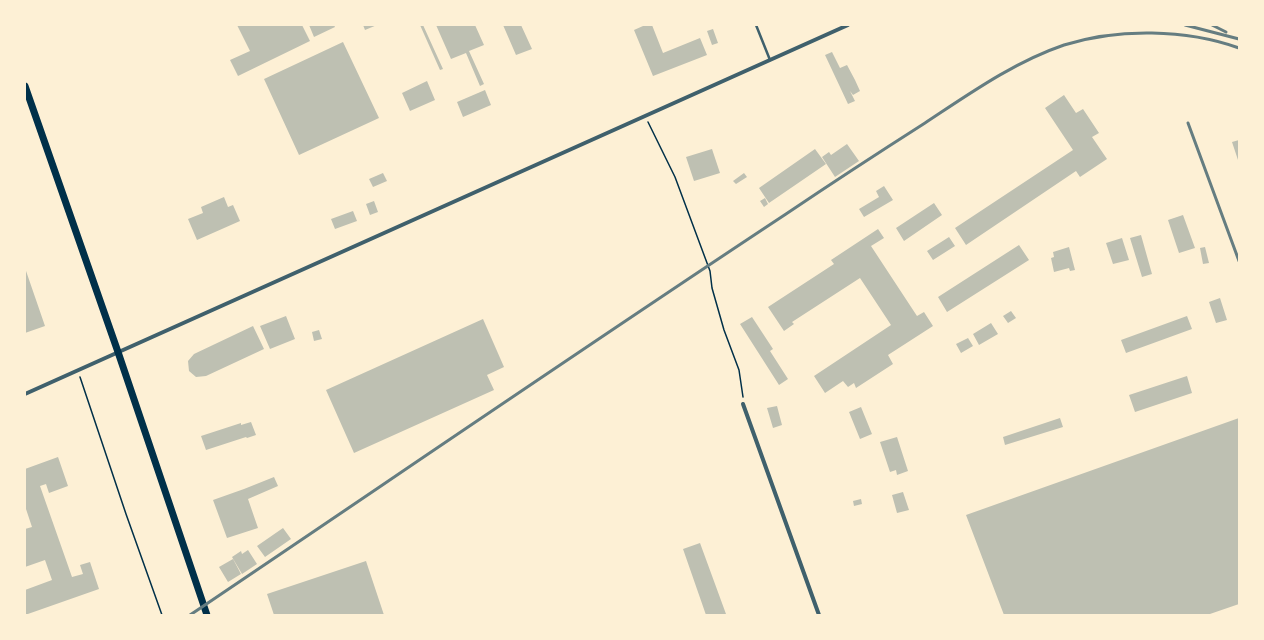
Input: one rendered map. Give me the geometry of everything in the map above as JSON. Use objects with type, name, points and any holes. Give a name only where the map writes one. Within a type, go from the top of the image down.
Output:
[{"type":"main road","points":[[25,86],[208,615]]},
{"type":"street","points":[[25,394],[848,25]]},
{"type":"street","points":[[743,404],[819,615]]},
{"type":"lane","points":[[756,25],[771,60]]},
{"type":"path","points":[[646,116],[675,177],[710,271],[712,288],[724,330],[739,370],[743,404]]},
{"type":"path","points":[[78,370],[128,521],[162,615]]},
{"type":"building","points":[[237,25],[302,25],[310,41],[238,76],[230,60],[250,51]]},
{"type":"building","points":[[309,25],[334,25],[335,27],[314,37]]},
{"type":"building","points":[[363,25],[377,25],[365,30]]},
{"type":"building","points":[[420,25],[423,25],[443,69],[440,70]]},
{"type":"building","points":[[436,25],[475,25],[484,45],[469,51],[484,84],[480,86],[466,53],[451,59]]},
{"type":"building","points":[[503,25],[521,25],[532,49],[516,55]]},
{"type":"building","points":[[643,25],[652,25],[663,53],[700,38],[707,55],[653,76],[634,30]]},
{"type":"building","points":[[713,29],[718,43],[712,45],[707,31]]},
{"type":"building","points":[[343,42],[379,118],[299,155],[264,79]]},
{"type":"building","points":[[832,52],[840,68],[847,65],[860,91],[853,95],[850,91],[855,101],[848,104],[825,55]]},
{"type":"building","points":[[427,81],[435,100],[410,111],[402,93]]},
{"type":"building","points":[[485,90],[491,105],[463,117],[457,102]]},
{"type":"building","points":[[1064,95],[1076,113],[1083,109],[1099,133],[1092,137],[1107,159],[1080,177],[1076,171],[966,245],[955,228],[1073,150],[1045,108]]},
{"type":"building","points":[[1239,140],[1239,163],[1232,142]]},
{"type":"building","points":[[847,144],[859,161],[835,177],[822,157],[829,152],[831,155]]},
{"type":"building","points":[[712,149],[720,173],[694,181],[686,157]]},
{"type":"building","points":[[815,149],[826,164],[769,203],[759,188]]},
{"type":"building","points":[[383,173],[387,181],[373,187],[369,179]]},
{"type":"building","points":[[744,173],[747,177],[736,184],[733,181]]},
{"type":"building","points":[[884,186],[893,200],[864,217],[859,209],[879,197],[876,191]]},
{"type":"building","points":[[224,197],[228,207],[233,205],[240,221],[197,240],[188,219],[203,213],[201,207]]},
{"type":"building","points":[[765,198],[768,204],[764,207],[760,201]]},
{"type":"building","points":[[374,201],[378,212],[370,215],[366,204]]},
{"type":"building","points":[[934,203],[942,215],[904,241],[896,228]]},
{"type":"building","points":[[353,211],[357,221],[335,229],[331,219]]},
{"type":"building","points":[[1183,215],[1195,248],[1179,253],[1168,220]]},
{"type":"building","points":[[878,229],[884,238],[871,246],[917,316],[924,312],[933,326],[888,355],[893,364],[856,388],[854,383],[848,387],[843,381],[825,393],[814,376],[891,325],[860,278],[792,322],[794,324],[784,331],[768,307],[834,264],[831,260]]},
{"type":"building","points":[[1141,235],[1152,274],[1142,277],[1130,238]]},
{"type":"building","points":[[949,237],[955,246],[933,260],[927,251]]},
{"type":"building","points":[[1122,238],[1129,260],[1113,264],[1106,243]]},
{"type":"building","points":[[1019,245],[1029,260],[947,312],[938,297]]},
{"type":"building","points":[[1069,247],[1075,270],[1070,271],[1069,268],[1054,272],[1051,258],[1054,257],[1053,252]]},
{"type":"building","points":[[1205,247],[1209,263],[1203,264],[1200,248]]},
{"type":"building","points":[[25,268],[45,326],[25,333]]},
{"type":"building","points":[[1220,298],[1227,320],[1216,323],[1209,302]]},
{"type":"building","points":[[1011,311],[1016,318],[1008,323],[1003,316]]},
{"type":"building","points":[[286,316],[295,339],[270,349],[260,326]]},
{"type":"building","points":[[1187,316],[1192,329],[1126,353],[1121,340]]},
{"type":"building","points":[[752,317],[773,349],[770,351],[788,379],[779,385],[740,324]]},
{"type":"building","points":[[483,319],[504,367],[487,375],[494,390],[354,453],[326,390]]},
{"type":"building","points":[[991,323],[998,334],[979,345],[973,334]]},
{"type":"building","points":[[253,326],[264,349],[206,376],[196,377],[189,371],[188,361],[194,354]]},
{"type":"building","points":[[319,330],[322,339],[314,341],[312,332]]},
{"type":"building","points":[[968,338],[973,346],[961,353],[956,344]]},
{"type":"building","points":[[1187,376],[1192,393],[1135,412],[1129,395]]},
{"type":"building","points":[[777,406],[782,425],[773,428],[767,408]]},
{"type":"building","points":[[861,407],[872,434],[860,439],[849,412]]},
{"type":"building","points":[[1060,418],[1063,427],[1005,445],[1003,437]]},
{"type":"building","points":[[1239,418],[1239,604],[1207,615],[1004,615],[966,515]]},
{"type":"building","points":[[251,422],[256,435],[206,450],[201,436],[241,423],[241,425]]},
{"type":"building","points":[[897,437],[908,471],[897,475],[896,470],[890,472],[880,442]]},
{"type":"building","points":[[58,457],[68,486],[49,493],[46,484],[40,486],[72,577],[83,574],[80,565],[90,562],[99,589],[25,615],[25,590],[52,580],[45,560],[25,567],[25,529],[32,527],[25,506],[25,469]]},
{"type":"building","points":[[274,477],[278,486],[248,499],[258,528],[227,538],[213,500]]},
{"type":"building","points":[[903,492],[909,510],[897,513],[892,495]]},
{"type":"building","points":[[861,499],[862,504],[854,506],[853,501]]},
{"type":"building","points":[[283,528],[291,539],[265,557],[257,546]]},
{"type":"building","points":[[700,543],[726,614],[706,615],[683,549]]},
{"type":"building","points":[[248,550],[257,564],[242,574],[232,557],[241,551],[242,554]]},
{"type":"building","points":[[233,559],[241,574],[228,582],[219,567]]},
{"type":"building","points":[[366,561],[384,615],[274,615],[267,594]]},
{"type":"railway","points":[[1185,25],[1239,39]]},
{"type":"railway","points":[[1212,25],[1226,32]]},
{"type":"railway","points":[[190,615],[838,179],[958,101],[1027,60],[1064,45],[1085,39],[1129,33],[1175,34],[1197,37],[1239,48]]},
{"type":"railway","points":[[1188,123],[1239,261]]}]
